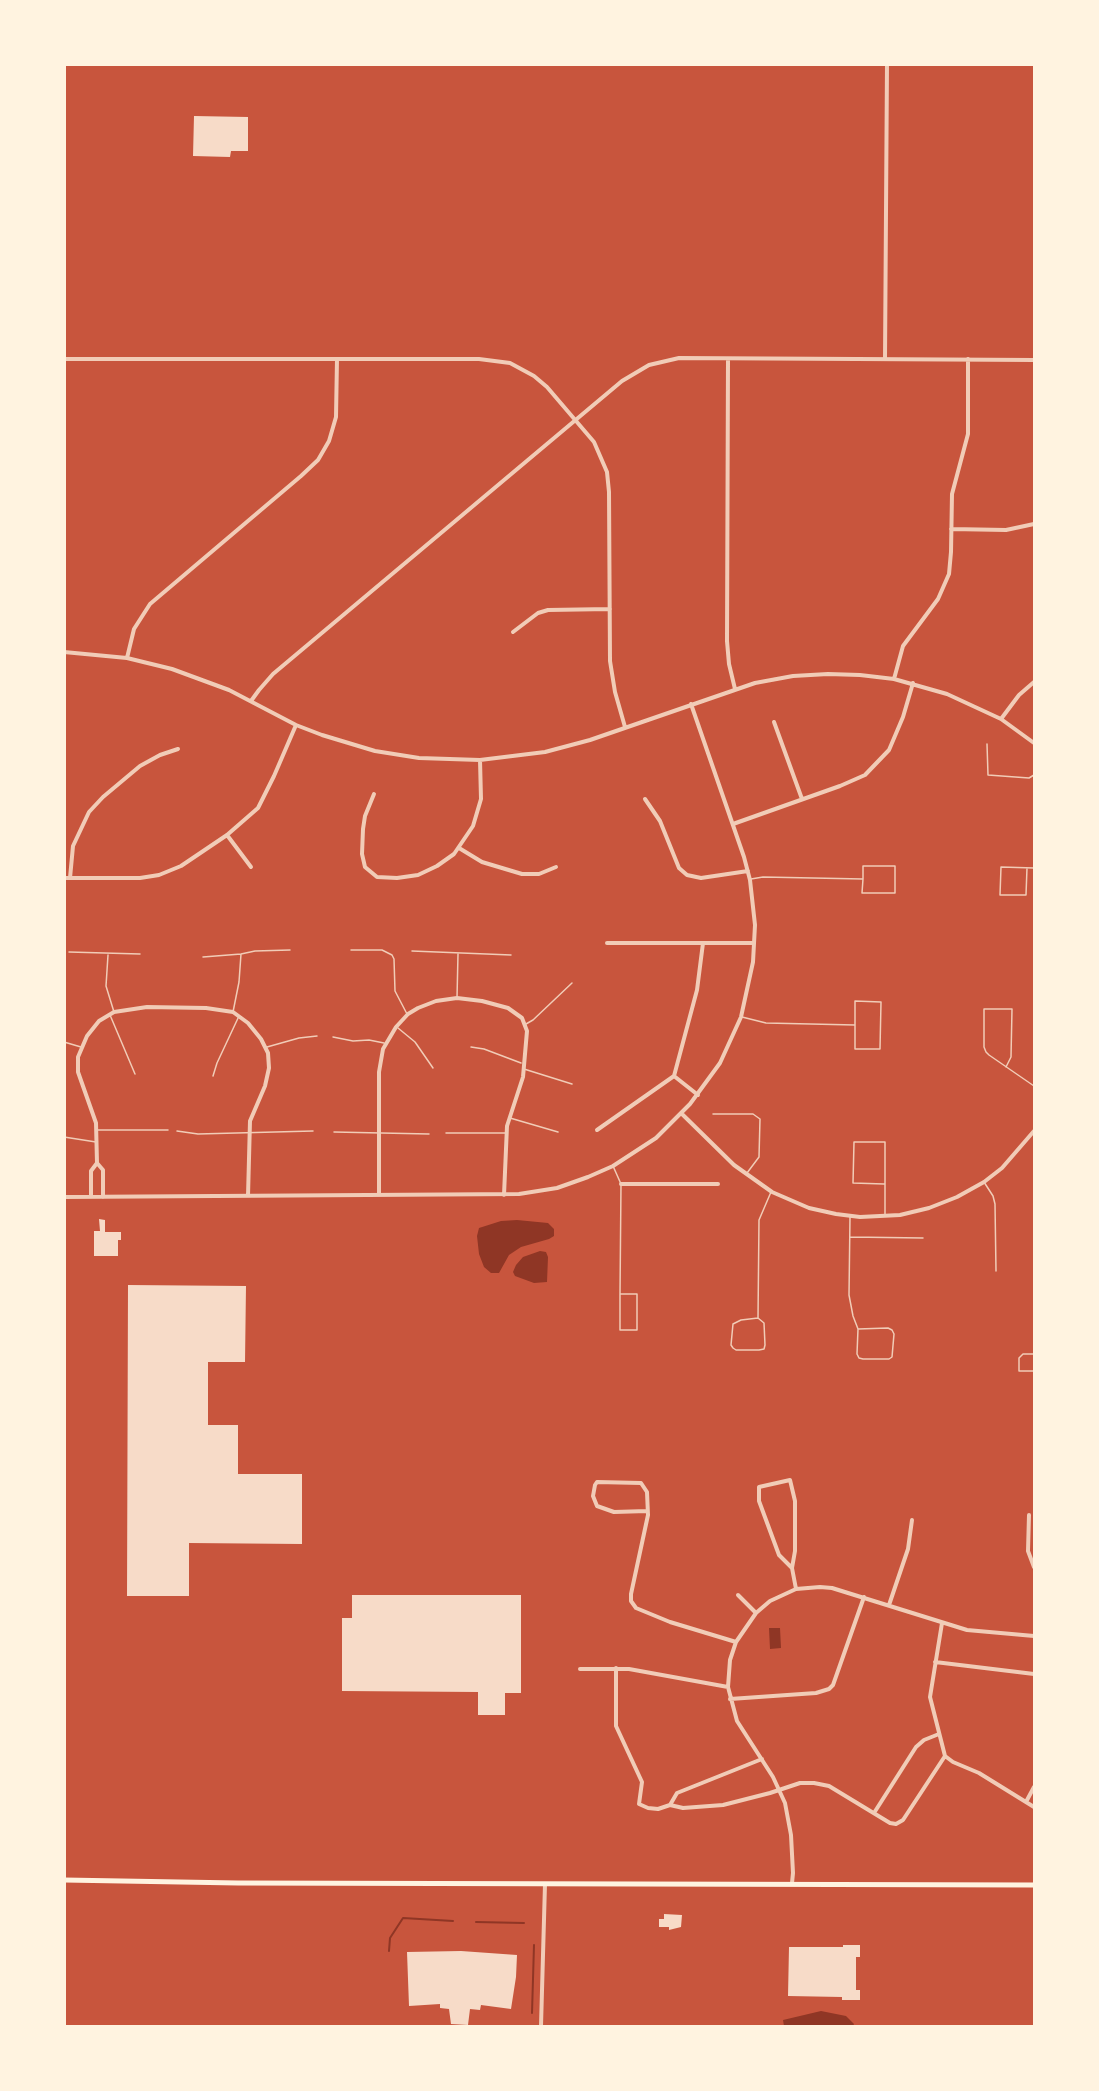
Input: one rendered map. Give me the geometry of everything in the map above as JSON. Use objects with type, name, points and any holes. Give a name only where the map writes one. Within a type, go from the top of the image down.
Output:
[{"type":"main road","points":[[64,1880],[238,1883],[1035,1885]]},
{"type":"street","points":[[885,359],[887,64]]},
{"type":"street","points":[[251,701],[273,674],[631,374],[649,364],[679,358],[1035,360]]},
{"type":"street","points":[[728,358],[727,648],[735,689]]},
{"type":"street","points":[[64,359],[479,359],[510,363],[524,369],[542,381],[594,442],[607,472],[611,670],[625,727]]},
{"type":"street","points":[[127,658],[134,629],[150,604],[318,459],[329,441],[336,417],[337,359]]},
{"type":"street","points":[[894,679],[903,646],[934,606],[946,584],[951,562],[953,488],[963,459],[968,434],[968,359]]},
{"type":"street","points":[[951,530],[1006,530],[1035,524]]},
{"type":"street","points":[[513,632],[538,613],[548,610],[610,609]]},
{"type":"street","points":[[64,652],[127,658],[189,674],[251,701],[296,725],[349,744],[391,754],[432,759],[480,760],[545,752],[590,740],[735,689],[776,679],[810,675],[860,675],[913,683],[964,701],[1001,719],[1035,742]]},
{"type":"street","points":[[1001,719],[1019,695],[1035,682]]},
{"type":"street","points":[[733,824],[852,782],[865,775],[889,750],[913,683]]},
{"type":"street","points":[[64,1197],[504,1195],[557,1188],[613,1166],[656,1138],[682,1114],[720,1063],[741,1017],[752,973],[753,905],[748,871],[691,704]]},
{"type":"street","points":[[774,722],[802,799]]},
{"type":"street","points":[[178,749],[160,755],[140,766],[103,796],[89,812],[73,846],[67,878],[140,878],[159,875],[182,866],[244,822],[261,802],[296,725]]},
{"type":"street","points":[[374,794],[365,816],[362,854],[365,867],[377,877],[397,878],[418,875],[437,866],[459,848],[473,826],[481,792],[480,760]]},
{"type":"street","points":[[645,799],[660,821],[679,868],[687,875],[701,878],[748,871]]},
{"type":"street","points":[[227,835],[251,867]]},
{"type":"street","points":[[459,848],[482,862],[522,874],[540,874],[556,867]]},
{"type":"street","points":[[607,943],[754,943]]},
{"type":"street","points":[[597,1130],[674,1076],[697,990],[703,943]]},
{"type":"street","points":[[379,1196],[379,1064],[385,1043],[408,1014],[428,1004],[457,998],[482,1001],[508,1008],[522,1018],[525,1025],[527,1036],[525,1067],[508,1117],[506,1133],[504,1195]]},
{"type":"street","points":[[103,1197],[103,1170],[97,1163],[95,1117],[78,1072],[78,1057],[92,1028],[112,1013],[147,1007],[206,1008],[233,1012],[256,1031],[266,1048],[269,1060],[267,1077],[252,1114],[249,1133],[248,1196]]},
{"type":"street","points":[[674,1076],[698,1095]]},
{"type":"street","points":[[682,1114],[746,1174],[772,1192],[809,1208],[850,1216],[885,1217],[929,1208],[957,1197],[984,1182],[1002,1168],[1034,1132]]},
{"type":"street","points":[[91,1197],[91,1170],[97,1163]]},
{"type":"street","points":[[621,1184],[718,1184]]},
{"type":"street","points":[[792,1568],[779,1555],[759,1502],[759,1487],[790,1480],[795,1501],[795,1551],[792,1568],[796,1589]]},
{"type":"street","points":[[647,1512],[614,1512],[597,1506],[593,1496],[595,1485],[597,1482],[641,1483],[647,1492],[647,1512],[644,1540],[631,1601],[636,1608],[670,1622],[736,1642]]},
{"type":"street","points":[[1029,1515],[1028,1551],[1035,1567]]},
{"type":"street","points":[[889,1605],[908,1549],[912,1520]]},
{"type":"street","points":[[792,1883],[788,1818],[780,1790],[738,1721],[728,1688],[730,1660],[736,1642],[756,1613],[770,1601],[796,1589],[820,1587],[864,1597],[942,1623],[990,1633],[1035,1636]]},
{"type":"street","points":[[738,1595],[756,1613]]},
{"type":"street","points":[[730,1699],[824,1692],[829,1689],[833,1685],[864,1597]]},
{"type":"street","points":[[942,1623],[930,1697],[945,1756],[979,1773],[1035,1807]]},
{"type":"street","points":[[935,1662],[1035,1674]]},
{"type":"street","points":[[616,1668],[616,1726],[642,1782],[639,1804],[658,1809],[670,1804],[677,1793],[762,1759]]},
{"type":"street","points":[[580,1669],[629,1669],[728,1688]]},
{"type":"street","points":[[873,1813],[916,1747],[924,1740],[939,1734]]},
{"type":"street","points":[[670,1804],[683,1808],[723,1805],[800,1783],[829,1786],[890,1823],[896,1824],[903,1820],[945,1756]]},
{"type":"street","points":[[1026,1802],[1035,1787]]},
{"type":"street","points":[[541,2026],[545,1883]]},
{"type":"lane","points":[[987,744],[988,775],[1029,778],[1035,775]]},
{"type":"lane","points":[[863,866],[896,866],[895,893],[862,892],[862,879],[863,866]]},
{"type":"lane","points":[[1027,868],[1026,895],[1000,895],[1001,867],[1035,868]]},
{"type":"lane","points":[[750,880],[764,878],[862,879]]},
{"type":"lane","points":[[203,957],[255,951],[290,950]]},
{"type":"lane","points":[[351,950],[382,950],[392,955],[395,991],[408,1014]]},
{"type":"lane","points":[[412,951],[511,955]]},
{"type":"lane","points":[[69,952],[140,954]]},
{"type":"lane","points":[[457,998],[458,953]]},
{"type":"lane","points":[[108,954],[106,986],[112,1013],[135,1074]]},
{"type":"lane","points":[[233,1012],[239,982],[241,954]]},
{"type":"lane","points":[[525,1025],[572,983]]},
{"type":"lane","points":[[855,1001],[881,1002],[880,1049],[855,1049],[855,1025],[855,1001]]},
{"type":"lane","points":[[1006,1067],[1011,1057],[1012,1009],[984,1009],[986,1052],[1006,1067],[1035,1086]]},
{"type":"lane","points":[[213,1076],[216,1063],[239,1016]]},
{"type":"lane","points":[[741,1017],[766,1023],[855,1025]]},
{"type":"lane","points":[[396,1027],[415,1042],[433,1068]]},
{"type":"lane","points":[[266,1048],[299,1038],[317,1036]]},
{"type":"lane","points":[[333,1037],[385,1043]]},
{"type":"lane","points":[[64,1042],[81,1047]]},
{"type":"lane","points":[[471,1047],[484,1049],[572,1084]]},
{"type":"lane","points":[[712,1114],[753,1114],[760,1119],[759,1157],[746,1174]]},
{"type":"lane","points":[[508,1117],[558,1132]]},
{"type":"lane","points":[[97,1130],[168,1130]]},
{"type":"lane","points":[[177,1131],[198,1134],[313,1131]]},
{"type":"lane","points":[[334,1132],[429,1134]]},
{"type":"lane","points":[[446,1133],[506,1133]]},
{"type":"lane","points":[[64,1137],[97,1142]]},
{"type":"lane","points":[[884,1184],[853,1183],[854,1142],[885,1142],[885,1217]]},
{"type":"lane","points":[[613,1166],[621,1184],[620,1294],[620,1330],[637,1330],[638,1294],[620,1294]]},
{"type":"lane","points":[[984,1182],[995,1204],[996,1271]]},
{"type":"lane","points":[[758,1318],[759,1220],[772,1192]]},
{"type":"lane","points":[[850,1216],[849,1295],[858,1329],[857,1354],[859,1358],[864,1359],[892,1357],[894,1334],[892,1330],[888,1328],[858,1329]]},
{"type":"lane","points":[[850,1237],[923,1238]]},
{"type":"lane","points":[[758,1318],[764,1323],[764,1349],[736,1350],[733,1348],[731,1345],[733,1324],[741,1320],[758,1318]]},
{"type":"lane","points":[[1035,1354],[1020,1356],[1019,1371],[1035,1371]]},
{"type":"shaded area","points":[[501,1221],[548,1223],[554,1229],[554,1236],[521,1247],[509,1255],[499,1273],[491,1273],[484,1267],[479,1254],[477,1236],[479,1228]]},
{"type":"shaded area","points":[[540,1251],[546,1252],[548,1257],[547,1282],[534,1283],[515,1276],[513,1272],[523,1257]]},
{"type":"shaded area","points":[[769,1628],[780,1628],[781,1648],[770,1649]]},
{"type":"shaded area","points":[[821,2011],[846,2016],[854,2024],[853,2026],[784,2026],[783,2020]]},
{"type":"building","points":[[194,116],[248,117],[248,151],[231,151],[230,157],[193,156]]},
{"type":"building","points":[[99,1219],[105,1220],[105,1232],[121,1232],[121,1240],[118,1240],[118,1256],[94,1256],[94,1231],[100,1231]]},
{"type":"building","points":[[128,1285],[246,1286],[245,1362],[208,1362],[208,1425],[238,1425],[238,1474],[302,1474],[302,1544],[189,1543],[189,1596],[127,1596]]},
{"type":"building","points":[[352,1595],[521,1595],[521,1693],[505,1693],[505,1715],[478,1715],[478,1692],[342,1691],[342,1618],[352,1618]]},
{"type":"building","points":[[664,1914],[682,1915],[681,1927],[669,1930],[669,1927],[659,1927],[659,1919],[664,1919]]},
{"type":"building","points":[[843,1945],[860,1945],[860,1957],[856,1957],[856,1990],[860,1990],[860,2000],[842,2000],[842,1997],[788,1996],[789,1947],[843,1947]]},
{"type":"building","points":[[461,1951],[517,1955],[511,2009],[481,2005],[480,2010],[470,2009],[468,2025],[451,2024],[449,2009],[440,2008],[440,2004],[409,2006],[407,1952]]},
{"type":"waterway","points":[[389,1951],[390,1938],[403,1918],[453,1921]]},
{"type":"waterway","points":[[476,1922],[524,1923]]},
{"type":"waterway","points":[[532,2013],[534,1945]]}]
